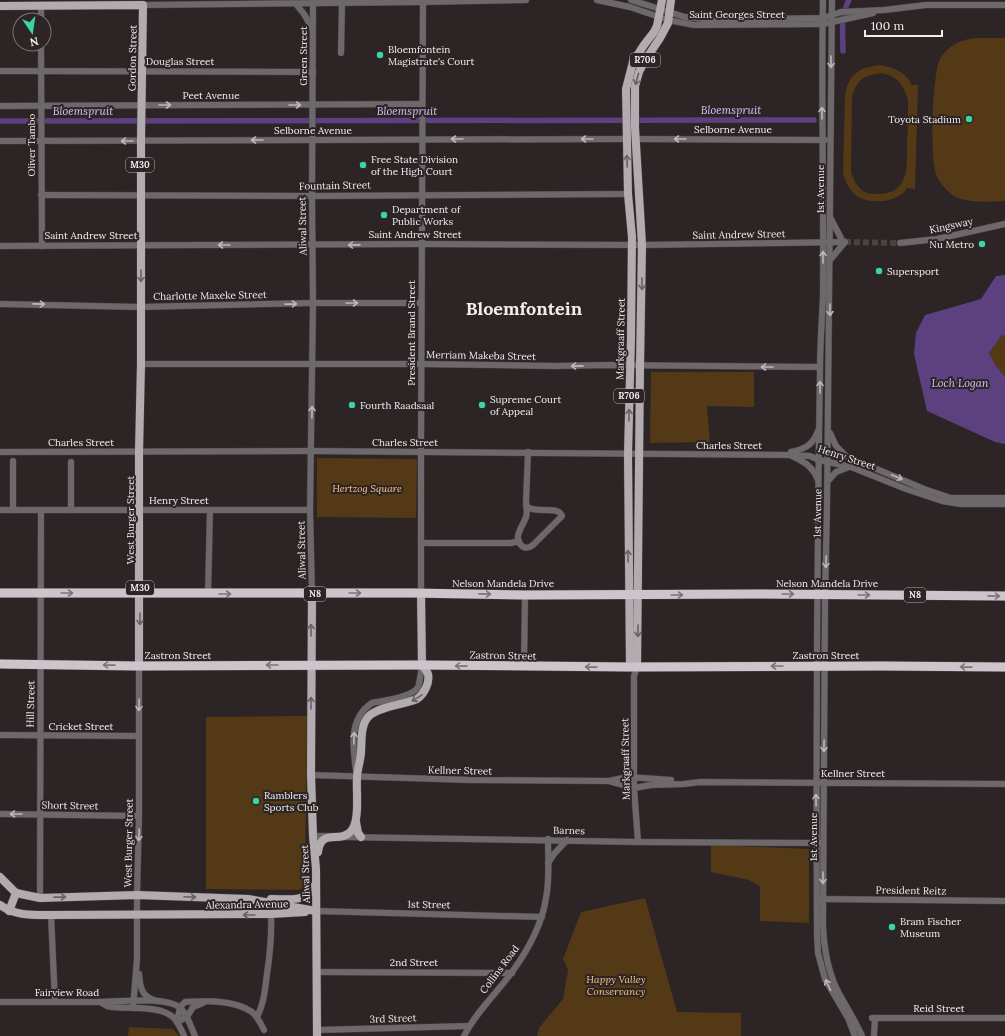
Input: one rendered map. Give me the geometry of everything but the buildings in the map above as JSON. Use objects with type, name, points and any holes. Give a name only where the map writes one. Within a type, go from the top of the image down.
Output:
[{"type":"highway","name":"Nelson Mandela Drive","points":[[0,593],[421,593],[526,595],[821,594],[1005,596]]},
{"type":"highway","name":"Zastron Street","points":[[0,664],[139,666],[422,665],[633,667],[1005,667]]},
{"type":"main road","name":"R706","points":[[660,14],[662,0]]},
{"type":"main road","name":"R706","points":[[669,17],[672,0]]},
{"type":"main road","points":[[0,6],[41,3],[143,5]]},
{"type":"main road","name":"Gordon Street","points":[[141,108],[143,5]]},
{"type":"main road","name":"Markgraaff Street","points":[[634,595],[628,454],[632,244],[626,139],[630,128],[630,105],[627,84],[633,62],[654,32],[660,14]]},
{"type":"main road","name":"Markgraaff Street","points":[[630,105],[639,72],[664,30],[669,17]]},
{"type":"main road","name":"West Burger Street","points":[[139,666],[141,108]]},
{"type":"main road","name":"Markgraaff Street","points":[[630,128],[635,139],[642,245],[639,454],[633,667]]},
{"type":"main road","points":[[628,194],[638,190]]},
{"type":"main road","name":"President Brand Street","points":[[357,777],[361,754],[362,732],[364,723],[368,717],[375,712],[410,702],[422,695],[427,687],[428,675],[422,665],[421,593]]},
{"type":"main road","name":"Aliwal Street","points":[[312,594],[311,775],[313,836],[316,869],[317,1033]]},
{"type":"main road","points":[[357,777],[356,821],[357,829],[362,837]]},
{"type":"main road","points":[[316,869],[319,844],[327,838],[346,835],[352,830],[356,821]]},
{"type":"main road","points":[[0,877],[16,893],[9,911]]},
{"type":"main road","points":[[248,899],[301,898],[311,893],[316,882]]},
{"type":"main road","name":"Alexandra Avenue","points":[[16,893],[40,898],[137,895],[248,899],[316,911]]},
{"type":"main road","name":"Alexandra Avenue","points":[[0,905],[9,911],[23,914],[51,915],[271,914],[316,911]]},
{"type":"street","points":[[143,5],[231,2],[296,4],[313,2],[342,3],[526,0]]},
{"type":"street","name":"Saint Georges Street","points":[[597,0],[660,14],[694,25],[711,26],[823,21],[832,22],[842,20],[856,14]]},
{"type":"street","name":"Saint Georges Street","points":[[631,0],[660,14]]},
{"type":"street","name":"1st Avenue","points":[[820,842],[816,783],[821,594],[819,426],[823,298],[823,0]]},
{"type":"street","name":"1st Avenue","points":[[821,594],[828,481],[832,0]]},
{"type":"street","name":"President Brand Street","points":[[421,593],[420,452],[423,1]]},
{"type":"street","name":"Green Street","points":[[312,112],[313,2]]},
{"type":"street","points":[[341,53],[342,3]]},
{"type":"street","points":[[296,4],[304,14],[313,31]]},
{"type":"street","points":[[856,14],[926,5],[1005,5]]},
{"type":"street","name":"Saint Georges Street","points":[[823,21],[832,15],[841,12],[856,14]]},
{"type":"street","name":"Oliver Tambo","points":[[41,52],[42,246]]},
{"type":"street","name":"Douglas Street","points":[[0,71],[313,72]]},
{"type":"street","name":"Peet Avenue","points":[[0,106],[41,108],[141,108],[312,104],[422,104]]},
{"type":"street","name":"Aliwal Street","points":[[312,112],[313,303],[310,510],[312,594]]},
{"type":"street","name":"Selborne Avenue","points":[[0,141],[41,138],[141,137],[626,139]]},
{"type":"street","name":"Selborne Avenue","points":[[635,139],[831,141]]},
{"type":"street","name":"Fountain Street","points":[[41,195],[312,196],[422,194],[628,194]]},
{"type":"street","points":[[830,217],[844,242]]},
{"type":"street","name":"Kingsway","points":[[900,243],[937,239],[1005,224]]},
{"type":"street","points":[[830,243],[844,242]]},
{"type":"street","points":[[830,260],[844,242]]},
{"type":"street","name":"Saint Andrew Street","points":[[0,246],[421,244],[642,245],[830,243]]},
{"type":"street","name":"Charlotte Maxeke Street","points":[[0,304],[140,307],[313,303],[421,303]]},
{"type":"street","name":"Merriam Makeba Street","points":[[141,364],[421,364],[820,367]]},
{"type":"street","points":[[784,455],[799,451],[809,446],[816,436],[819,426]]},
{"type":"street","points":[[828,428],[833,440],[840,450],[848,457]]},
{"type":"street","name":"Charles Street","points":[[0,452],[528,452],[810,456]]},
{"type":"street","points":[[518,541],[519,533],[526,516],[528,452]]},
{"type":"street","name":"Henry Street","points":[[810,456],[820,452],[828,452],[848,457],[924,489],[951,498],[1005,498]]},
{"type":"street","points":[[784,455],[809,465],[814,472],[819,486]]},
{"type":"street","name":"Henry Street","points":[[810,456],[819,460],[852,467],[906,489],[942,501],[961,504],[1005,504]]},
{"type":"street","points":[[13,461],[13,510]]},
{"type":"street","points":[[71,510],[72,462]]},
{"type":"street","points":[[828,481],[832,475],[840,470],[852,467]]},
{"type":"street","points":[[518,541],[524,547],[530,547],[562,516],[560,512],[556,510],[535,510],[529,508],[526,504]]},
{"type":"street","name":"Henry Street","points":[[0,510],[310,510]]},
{"type":"street","name":"Hill Street","points":[[40,898],[39,736],[41,510]]},
{"type":"street","points":[[208,594],[210,510]]},
{"type":"street","points":[[421,543],[511,543],[518,541]]},
{"type":"street","points":[[524,666],[526,595]]},
{"type":"street","points":[[340,776],[350,772],[353,766],[355,727],[360,714],[372,703],[402,696],[415,691],[419,686],[419,677],[422,665]]},
{"type":"street","name":"West Burger Street","points":[[133,1008],[135,1000],[137,959],[139,666]]},
{"type":"street","name":"1st Avenue","points":[[820,666],[823,783],[820,842],[820,899],[817,942],[820,963],[825,980],[851,1019]]},
{"type":"street","name":"Markgraaff Street","points":[[633,667],[634,788],[638,842]]},
{"type":"street","name":"Cricket Street","points":[[0,735],[139,736]]},
{"type":"street","points":[[354,755],[357,777]]},
{"type":"street","name":"Kellner Street","points":[[311,775],[470,780],[609,781],[628,777],[649,780],[693,780],[700,782]]},
{"type":"street","name":"Kellner Street","points":[[609,781],[634,788],[651,785],[700,782],[1005,784]]},
{"type":"street","name":"Short Street","points":[[0,814],[139,816]]},
{"type":"street","name":"Barnes","points":[[313,836],[548,839],[638,842],[820,842]]},
{"type":"street","name":"Collins Road","points":[[464,1036],[469,1026],[489,999],[512,973],[524,955],[542,917],[547,897],[548,839]]},
{"type":"street","points":[[548,863],[567,840]]},
{"type":"street","name":"1st Avenue","points":[[820,899],[827,962],[834,984],[851,1019]]},
{"type":"street","name":"President Reitz","points":[[820,899],[1005,901]]},
{"type":"street","name":"1st Street","points":[[316,911],[542,917]]},
{"type":"street","points":[[257,1017],[263,1002],[271,948],[271,914]]},
{"type":"street","points":[[51,915],[54,1002]]},
{"type":"street","points":[[137,959],[142,992],[149,999],[170,1002],[180,1007],[187,1017],[195,1036]]},
{"type":"street","points":[[820,963],[827,962]]},
{"type":"street","name":"2nd Street","points":[[317,972],[512,973]]},
{"type":"street","name":"Fairview Road","points":[[0,1002],[157,1001]]},
{"type":"street","points":[[177,1022],[187,1017],[193,1007],[206,1001]]},
{"type":"street","points":[[177,1022],[180,1007],[184,1002],[206,1001],[235,1005],[252,1012],[257,1017],[264,1030]]},
{"type":"street","points":[[100,1002],[112,1007],[161,1011],[172,1016],[177,1022],[184,1036]]},
{"type":"street","name":"Reid Street","points":[[874,1036],[874,1018],[1005,1018]]},
{"type":"street","points":[[851,1019],[855,1036]]},
{"type":"street","points":[[851,1019],[862,1036]]},
{"type":"street","name":"3rd Street","points":[[317,1033],[469,1026]]},
{"type":"green space","name":"Toyota Stadium","points":[[978,38],[1005,38],[1005,201],[977,202],[963,199],[951,194],[940,183],[934,165],[934,98],[937,68],[940,59],[947,50],[956,43]]},
{"type":"green space","points":[[881,65],[895,69],[903,74],[912,85],[918,85],[915,189],[907,188],[903,193],[895,198],[885,201],[863,199],[855,195],[848,186],[843,173],[845,95],[847,87],[849,81],[857,72],[867,67]],"holes":[[[882,73],[896,79],[902,85],[908,100],[906,172],[899,186],[893,191],[884,194],[872,194],[860,189],[851,171],[852,97],[856,86],[862,79],[870,75]]]},
{"type":"green space","points":[[1002,335],[1005,336],[1005,377],[996,366],[989,353]]},
{"type":"green space","points":[[651,372],[754,372],[754,407],[707,406],[710,442],[650,443]]},
{"type":"green space","name":"Hertzog Square","points":[[317,458],[417,459],[416,518],[317,517]]},
{"type":"green space","name":"Ramblers Sports Club","points":[[307,716],[305,884],[300,890],[206,889],[206,717]]},
{"type":"green space","points":[[711,845],[809,849],[809,923],[760,921],[760,886],[749,880],[711,872]]},
{"type":"green space","name":"Happy Valley Conservancy","points":[[645,898],[677,1012],[741,1013],[741,1036],[537,1036],[539,1028],[563,999],[568,970],[563,959],[581,912]]},
{"type":"green space","points":[[129,1027],[173,1029],[179,1036],[128,1036]]},
{"type":"water","name":"Loch Logan","points":[[1005,275],[1005,336],[1002,335],[989,353],[996,366],[1005,377],[1005,444],[995,442],[927,411],[914,354],[916,333],[925,315],[981,299],[996,276]]},
{"type":"waterway","name":"Bloemspruit","points":[[843,51],[843,18],[849,0]]},
{"type":"waterway","name":"Bloemspruit","points":[[0,121],[814,120]]},
{"type":"tunnel","points":[[845,242],[900,243]]},
{"type":"place","name":"Bloemfontein Magistrate's Court","points":[[380,55]]},
{"type":"place","name":"Toyota Stadium","points":[[969,119]]},
{"type":"place","name":"Free State Division of the High Court","points":[[363,165]]},
{"type":"place","name":"Department of Public Works","points":[[384,215]]},
{"type":"place","name":"Nu Metro","points":[[982,244]]},
{"type":"place","name":"Supersport","points":[[879,271]]},
{"type":"place","name":"Fourth Raadsaal","points":[[352,405]]},
{"type":"place","name":"Supreme Court of Appeal","points":[[482,405]]},
{"type":"place","name":"Ramblers Sports Club","points":[[256,801]]},
{"type":"place","name":"Bram Fischer Museum","points":[[892,927]]},
{"type":"district","name":"Bloemfontein","points":[[524,309]]}]
